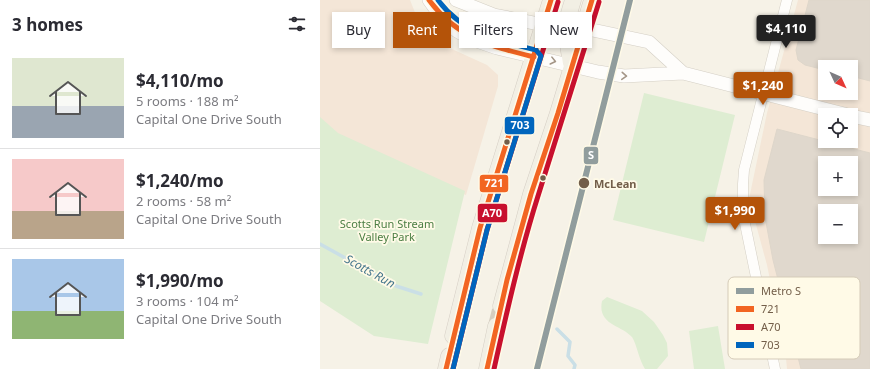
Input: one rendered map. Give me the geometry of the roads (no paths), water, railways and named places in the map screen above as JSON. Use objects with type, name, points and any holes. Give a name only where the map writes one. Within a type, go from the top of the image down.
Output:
[{"type":"main road","points":[[548,12],[551,0]]},
{"type":"main road","points":[[569,12],[573,0]]},
{"type":"main road","points":[[588,12],[592,0]]},
{"type":"main road","points":[[453,336],[480,228],[537,48]]},
{"type":"main road","points":[[569,48],[572,66]]},
{"type":"main road","points":[[501,306],[531,194],[577,48]]},
{"type":"main road","points":[[487,369],[496,326]]},
{"type":"street","points":[[429,0],[442,18],[457,31],[484,44],[572,66],[624,76],[683,74],[821,108]]},
{"type":"street","points":[[456,0],[494,15],[535,23]]},
{"type":"street","points":[[756,277],[743,214],[742,203],[744,170],[787,0]]},
{"type":"street","points":[[592,30],[649,42],[683,74]]},
{"type":"street","points":[[858,117],[870,120]]},
{"type":"street","points":[[773,359],[775,369]]},
{"type":"waterway","name":"Scotts Run","points":[[320,244],[396,286],[421,294]]},
{"type":"waterway","name":"Scotts Run","points":[[557,329],[570,342],[568,356],[575,365],[574,369]]},
{"type":"tunnel","points":[[496,326],[501,306]]},
{"type":"metro line","name":"S","points":[[537,369],[630,0]]},
{"type":"place","name":"McLean","points":[[584,183]]},
{"type":"park label","name":"Scotts Run Stream Valley Park","points":[[387,229]]}]
